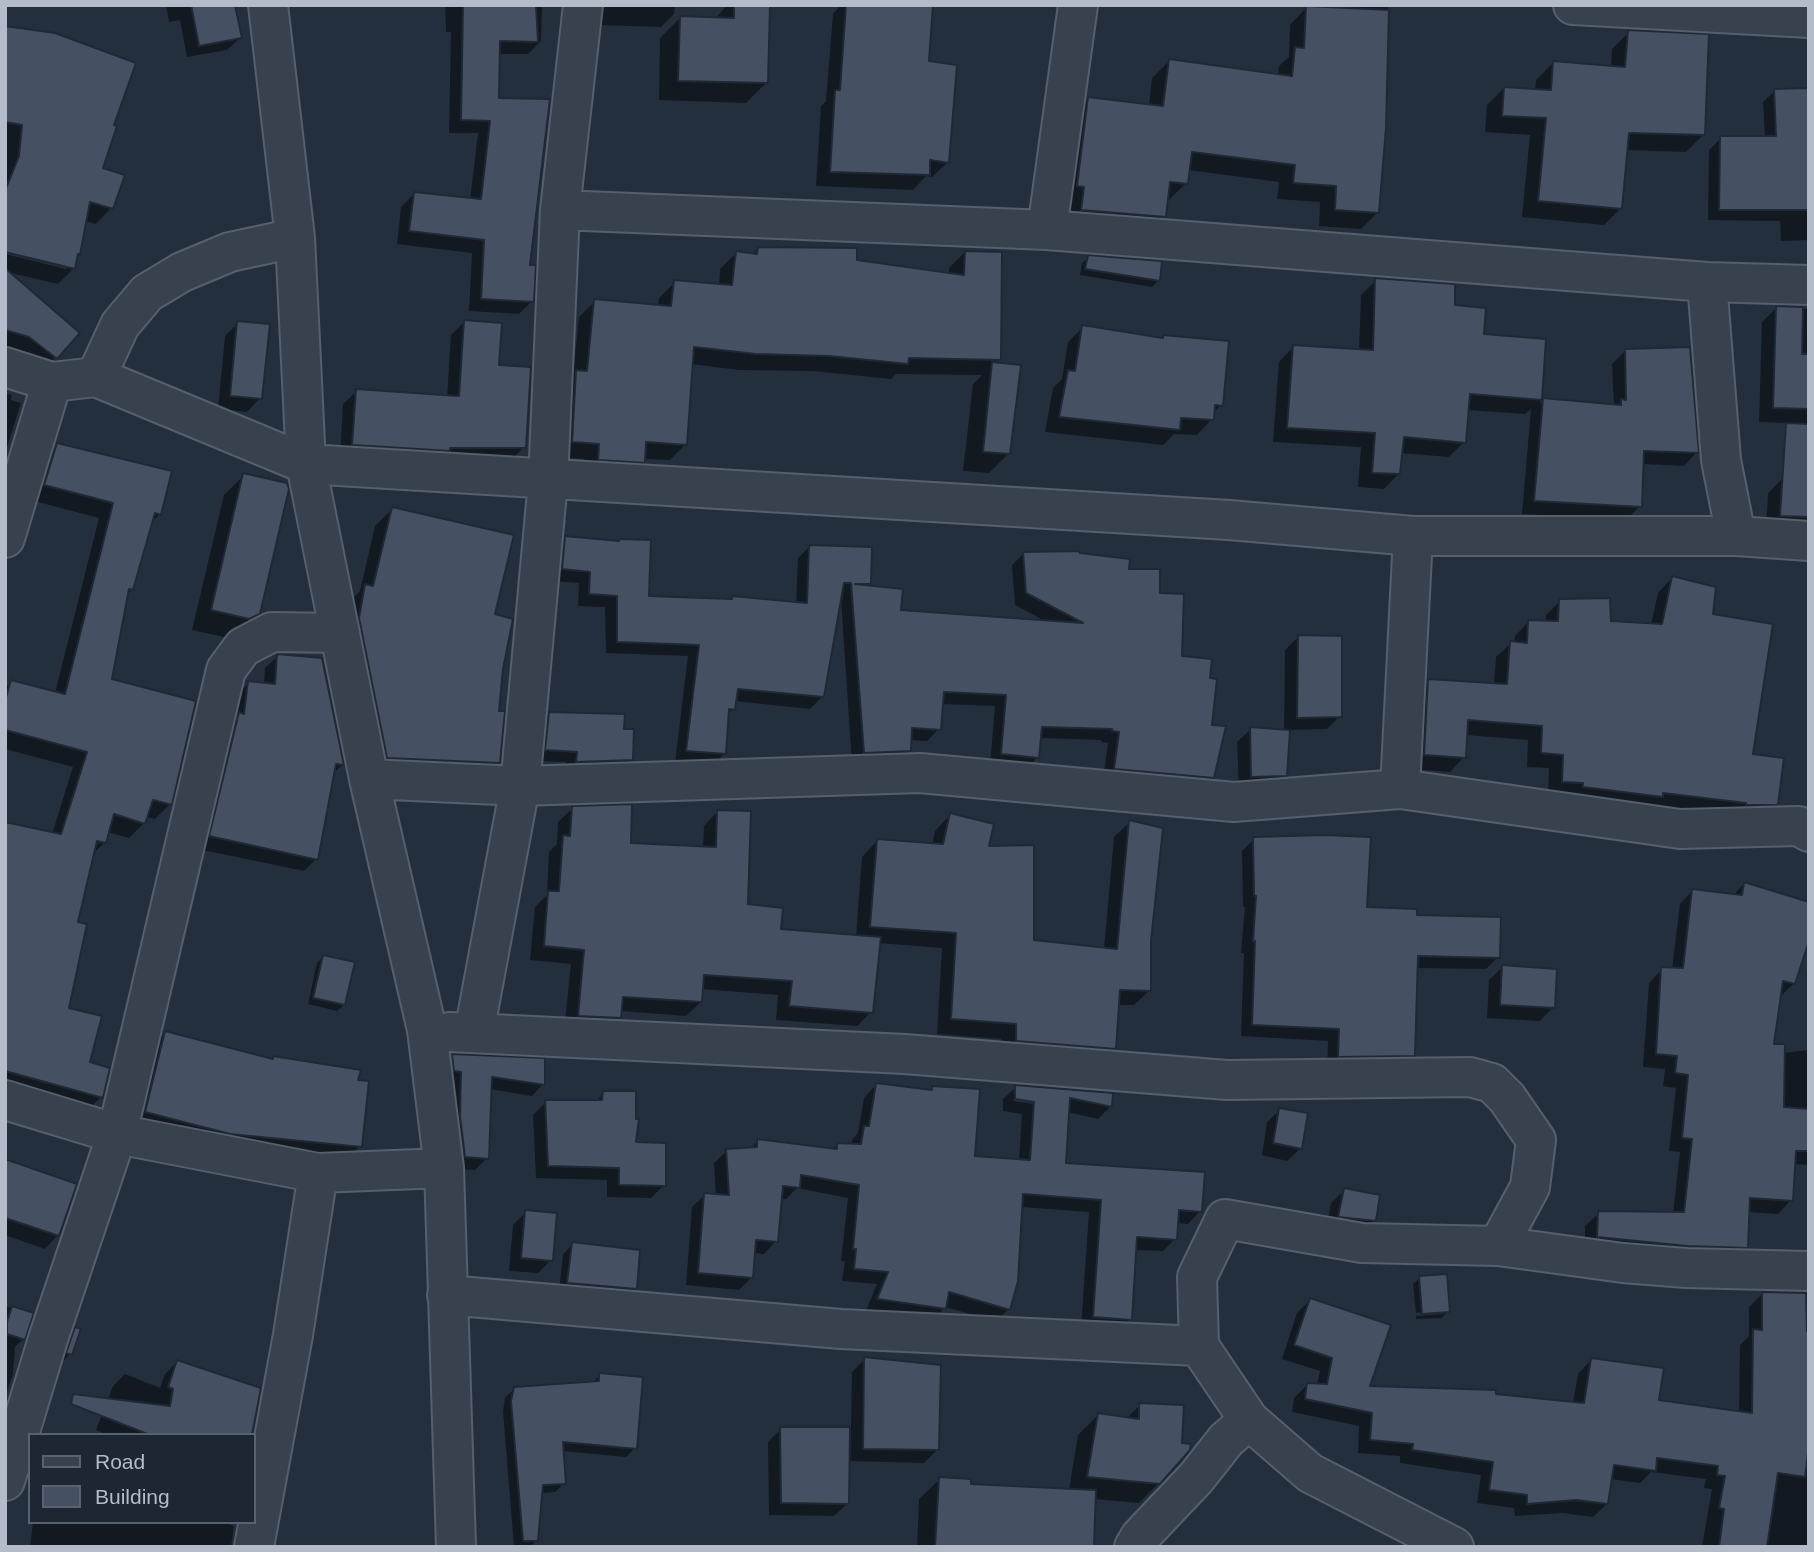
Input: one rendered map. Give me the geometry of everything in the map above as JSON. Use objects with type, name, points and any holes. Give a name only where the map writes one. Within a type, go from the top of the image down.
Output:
[{"type":"street","points":[[268,5],[295,238],[306,464],[369,779],[427,1030],[444,1168],[456,1547]]},
{"type":"street","points":[[474,1033],[520,786],[548,481],[560,210],[583,5]]},
{"type":"street","points":[[1047,230],[1078,5]]},
{"type":"street","points":[[1573,5],[1809,18]]},
{"type":"street","points":[[560,210],[1047,230],[1706,282],[1809,285]]},
{"type":"street","points":[[96,377],[120,325],[147,293],[182,271],[230,252],[295,238]]},
{"type":"street","points":[[1706,282],[1721,460],[1735,536]]},
{"type":"street","points":[[5,367],[52,382],[96,377],[306,464],[548,481],[1229,520],[1413,536],[1735,536],[1809,541]]},
{"type":"street","points":[[5,538],[52,382]]},
{"type":"street","points":[[1400,789],[1413,536]]},
{"type":"street","points":[[5,1481],[48,1339],[117,1134],[226,670],[243,647],[272,632],[340,633]]},
{"type":"street","points":[[369,779],[520,786],[920,773],[1234,802],[1400,789],[1679,830],[1799,826],[1809,832]]},
{"type":"street","points":[[427,1030],[905,1054],[1227,1080],[1470,1077],[1492,1083],[1507,1098],[1536,1140],[1530,1187],[1499,1246]]},
{"type":"street","points":[[5,1100],[117,1134],[318,1173],[444,1168]]},
{"type":"street","points":[[254,1547],[293,1335],[318,1173]]},
{"type":"street","points":[[1454,1547],[1310,1473],[1249,1420],[1199,1346],[1197,1277],[1225,1219],[1362,1243],[1499,1246],[1623,1263],[1686,1268],[1809,1270]]},
{"type":"street","points":[[447,1295],[841,1329],[1199,1346]]},
{"type":"street","points":[[1134,1547],[1226,1440],[1249,1420]]},
{"type":"building","points":[[191,5],[235,5],[242,38],[199,46]]},
{"type":"building","points":[[463,5],[536,5],[538,42],[500,41],[499,98],[550,99],[530,265],[536,265],[534,302],[481,299],[484,240],[409,231],[414,192],[481,199],[490,121],[461,120]]},
{"type":"building","points":[[734,5],[770,5],[768,83],[678,81],[680,16],[734,18]]},
{"type":"building","points":[[846,5],[933,5],[929,61],[957,65],[949,163],[930,160],[930,175],[830,172],[835,90],[840,90]]},
{"type":"building","points":[[1306,6],[1389,10],[1386,128],[1379,213],[1335,210],[1336,186],[1293,183],[1295,165],[1192,152],[1188,184],[1170,182],[1166,217],[1081,210],[1084,187],[1077,186],[1088,97],[1163,106],[1169,59],[1292,76],[1295,47],[1304,48]]},
{"type":"building","points":[[5,26],[55,33],[136,63],[114,125],[117,126],[103,168],[125,175],[113,209],[90,202],[75,269],[5,252],[5,191],[19,156],[22,125],[5,122]]},
{"type":"building","points":[[1628,30],[1709,34],[1705,135],[1629,133],[1622,209],[1538,201],[1546,118],[1502,116],[1504,87],[1551,90],[1553,61],[1625,67]]},
{"type":"building","points":[[1809,88],[1809,210],[1719,210],[1720,136],[1776,136],[1774,89]]},
{"type":"building","points":[[758,247],[857,248],[857,260],[964,275],[965,251],[1002,252],[1001,360],[909,358],[908,364],[694,347],[687,445],[646,442],[645,463],[598,460],[599,444],[572,442],[576,370],[587,371],[594,299],[671,306],[674,280],[732,285],[736,251],[757,254]]},
{"type":"building","points":[[1088,255],[1162,261],[1160,281],[1085,269]]},
{"type":"building","points":[[5,268],[80,333],[57,359],[29,337],[5,330]]},
{"type":"building","points":[[1375,278],[1455,284],[1455,305],[1486,308],[1484,334],[1546,339],[1542,400],[1470,394],[1466,443],[1404,437],[1400,474],[1372,473],[1375,433],[1287,428],[1293,345],[1373,350]]},
{"type":"building","points":[[1776,306],[1803,307],[1802,354],[1809,354],[1809,409],[1773,408]]},
{"type":"building","points":[[464,320],[502,323],[499,365],[531,367],[526,448],[450,448],[450,451],[352,445],[356,389],[459,396]]},
{"type":"building","points":[[237,321],[270,324],[262,399],[230,396]]},
{"type":"building","points":[[1082,325],[1163,338],[1163,335],[1229,341],[1223,406],[1215,405],[1214,420],[1181,418],[1180,430],[1059,417],[1068,370],[1075,371]]},
{"type":"building","points":[[1690,347],[1699,453],[1644,451],[1642,507],[1534,501],[1543,398],[1621,405],[1621,399],[1626,400],[1625,349]]},
{"type":"building","points":[[992,362],[1021,365],[1010,454],[983,452]]},
{"type":"building","points":[[1786,423],[1809,424],[1809,517],[1780,516]]},
{"type":"building","points":[[57,443],[172,471],[161,515],[155,513],[133,590],[129,589],[112,679],[196,701],[172,805],[153,800],[145,824],[114,814],[106,843],[97,841],[78,922],[87,924],[69,1008],[102,1016],[90,1062],[110,1068],[103,1098],[5,1071],[5,822],[61,834],[87,752],[5,730],[5,701],[11,680],[65,694],[113,503],[44,485]]},
{"type":"building","points":[[243,473],[287,483],[289,489],[260,614],[249,619],[211,610]]},
{"type":"building","points":[[392,507],[514,535],[495,614],[513,619],[503,669],[499,711],[505,711],[500,763],[387,758],[359,618],[365,584],[373,586]]},
{"type":"building","points":[[565,536],[619,541],[651,540],[649,596],[732,599],[732,596],[807,603],[809,545],[872,547],[871,584],[855,584],[903,589],[901,610],[1083,623],[1026,593],[1023,552],[1079,551],[1130,559],[1129,569],[1160,569],[1160,593],[1184,594],[1182,656],[1212,659],[1210,678],[1217,679],[1212,725],[1226,726],[1214,778],[1114,769],[1119,732],[1112,729],[1042,727],[1039,758],[1001,754],[1006,695],[944,692],[941,730],[912,728],[911,751],[864,753],[851,583],[844,583],[824,697],[738,689],[735,710],[729,709],[726,754],[686,751],[699,645],[617,642],[617,596],[589,594],[590,572],[562,569]]},
{"type":"building","points":[[1672,576],[1716,587],[1713,614],[1773,624],[1753,754],[1784,758],[1778,805],[1746,805],[1663,793],[1663,797],[1562,782],[1563,755],[1541,753],[1542,726],[1468,720],[1466,758],[1424,755],[1428,679],[1507,684],[1510,641],[1527,643],[1528,620],[1558,621],[1559,599],[1610,598],[1611,621],[1662,624]]},
{"type":"building","points":[[1298,635],[1342,636],[1342,717],[1297,718]]},
{"type":"building","points":[[277,654],[322,658],[344,765],[336,764],[318,860],[209,836],[239,712],[244,714],[248,681],[275,684]]},
{"type":"building","points":[[549,712],[625,714],[624,729],[634,729],[633,760],[576,762],[577,752],[545,750]]},
{"type":"building","points":[[1250,727],[1290,730],[1287,776],[1251,777]]},
{"type":"building","points":[[632,804],[631,843],[716,847],[717,810],[751,811],[748,904],[783,908],[781,929],[881,937],[873,1013],[789,1006],[792,981],[704,975],[702,1002],[623,997],[621,1018],[578,1016],[584,950],[544,946],[548,891],[559,891],[563,835],[570,836],[572,806]]},
{"type":"building","points":[[950,813],[994,824],[989,846],[1034,845],[1034,940],[1117,949],[1129,820],[1163,828],[1151,941],[1151,991],[1120,990],[1116,1049],[1016,1041],[1016,1024],[951,1019],[956,933],[870,927],[877,839],[943,844]]},
{"type":"building","points":[[1253,837],[1371,837],[1367,907],[1417,909],[1417,915],[1501,917],[1500,958],[1418,956],[1415,1056],[1338,1057],[1339,1029],[1252,1025],[1256,896]]},
{"type":"building","points":[[1744,882],[1809,902],[1809,941],[1795,984],[1783,981],[1774,1044],[1785,1044],[1784,1107],[1809,1109],[1809,1151],[1796,1151],[1793,1201],[1750,1198],[1748,1248],[1687,1246],[1597,1237],[1598,1211],[1684,1212],[1692,1139],[1682,1138],[1688,1075],[1675,1073],[1677,1056],[1656,1054],[1661,967],[1683,968],[1692,889],[1742,895]]},
{"type":"building","points":[[323,955],[355,962],[345,1005],[313,998]]},
{"type":"building","points":[[1502,965],[1557,969],[1555,1008],[1500,1005]]},
{"type":"building","points":[[165,1031],[273,1059],[273,1056],[361,1070],[358,1080],[369,1081],[362,1147],[230,1134],[145,1112]]},
{"type":"building","points":[[452,1054],[545,1058],[545,1085],[492,1077],[489,1159],[465,1157],[460,1116],[461,1072],[454,1071]]},
{"type":"building","points":[[876,1083],[932,1090],[932,1086],[980,1089],[975,1156],[1030,1160],[1034,1102],[1015,1099],[1015,1085],[1113,1093],[1112,1107],[1070,1098],[1066,1163],[1205,1172],[1202,1212],[1179,1210],[1177,1240],[1137,1237],[1132,1320],[1093,1317],[1101,1200],[1023,1194],[1018,1281],[1010,1310],[949,1292],[946,1309],[877,1299],[888,1272],[854,1269],[856,1249],[853,1249],[859,1185],[801,1175],[800,1188],[783,1186],[778,1242],[756,1240],[753,1278],[698,1273],[704,1193],[729,1195],[726,1149],[757,1147],[757,1139],[837,1149],[837,1143],[861,1144],[864,1126],[869,1126]]},
{"type":"building","points":[[603,1091],[636,1091],[636,1119],[639,1119],[636,1142],[666,1143],[666,1186],[619,1185],[619,1168],[548,1166],[545,1100],[602,1100]]},
{"type":"building","points":[[1279,1108],[1308,1113],[1302,1149],[1273,1143]]},
{"type":"building","points":[[5,1159],[77,1184],[59,1236],[5,1218]]},
{"type":"building","points":[[1344,1188],[1380,1195],[1376,1221],[1338,1217]]},
{"type":"building","points":[[525,1210],[557,1213],[553,1261],[521,1258]]},
{"type":"building","points":[[572,1242],[640,1250],[637,1289],[567,1283]]},
{"type":"building","points":[[1447,1274],[1450,1312],[1422,1314],[1419,1276]]},
{"type":"building","points":[[1762,1292],[1806,1293],[1809,1331],[1809,1445],[1805,1477],[1778,1473],[1767,1547],[1719,1547],[1724,1509],[1719,1508],[1725,1476],[1717,1475],[1718,1466],[1657,1458],[1656,1471],[1614,1465],[1608,1504],[1576,1500],[1527,1504],[1527,1495],[1489,1490],[1493,1462],[1412,1450],[1413,1444],[1370,1440],[1372,1413],[1305,1399],[1307,1383],[1327,1384],[1332,1358],[1294,1345],[1310,1298],[1391,1325],[1370,1386],[1496,1390],[1496,1394],[1584,1403],[1591,1358],[1664,1368],[1659,1400],[1752,1413],[1753,1329],[1762,1330]]},
{"type":"building","points":[[12,1306],[34,1313],[25,1340],[7,1334],[7,1322]]},
{"type":"building","points":[[75,1327],[81,1329],[72,1355],[66,1353]]},
{"type":"building","points":[[864,1357],[941,1365],[939,1450],[863,1449]]},
{"type":"building","points":[[177,1360],[261,1388],[252,1433],[145,1433],[71,1404],[73,1394],[170,1406],[173,1389],[168,1387]]},
{"type":"building","points":[[599,1373],[643,1377],[637,1449],[563,1442],[566,1484],[543,1485],[538,1541],[523,1541],[511,1401],[514,1387],[599,1381]]},
{"type":"building","points":[[1139,1403],[1184,1405],[1182,1443],[1191,1444],[1190,1450],[1160,1484],[1087,1477],[1098,1413],[1139,1419]]},
{"type":"building","points":[[780,1427],[850,1427],[849,1504],[781,1503]]},
{"type":"building","points":[[939,1477],[971,1479],[971,1484],[1096,1490],[1094,1547],[935,1547]]}]
